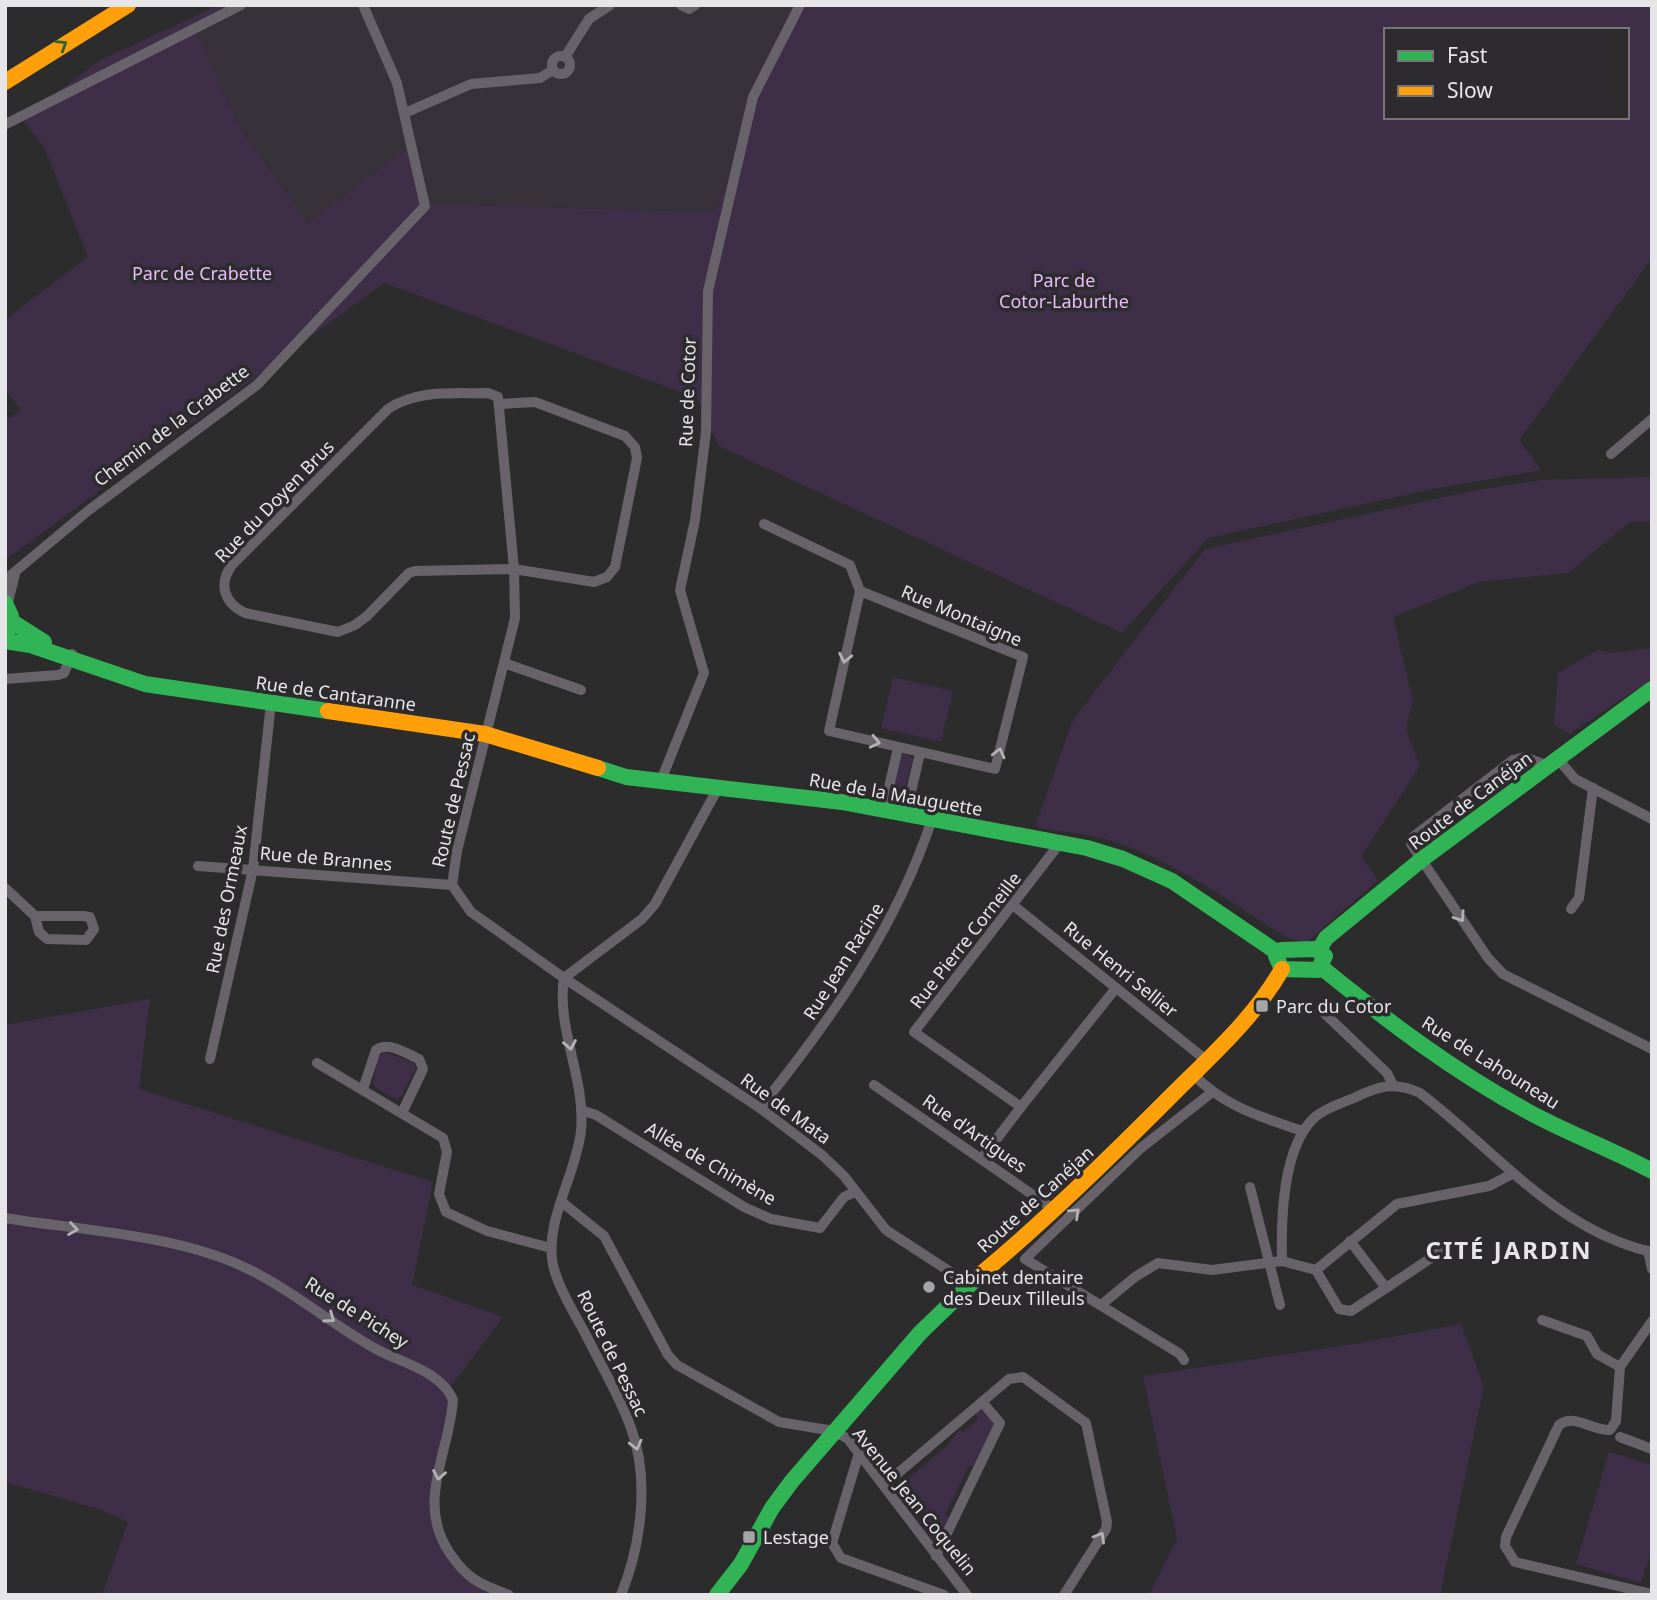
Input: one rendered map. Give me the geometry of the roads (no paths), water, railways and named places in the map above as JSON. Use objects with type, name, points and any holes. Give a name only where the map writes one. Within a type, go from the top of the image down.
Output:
[{"type":"main road","points":[[5,82],[128,5]]},
{"type":"main road","name":"Rue de Cantaranne","points":[[7,621],[71,657],[182,688],[485,734]]},
{"type":"main road","name":"Route de Canéjan","points":[[1319,950],[1326,938],[1421,860],[1652,689]]},
{"type":"main road","name":"Rue de la Mauguette","points":[[485,734],[607,772],[660,783],[813,798],[884,809],[1060,843],[1123,859],[1157,873],[1278,953]]},
{"type":"main road","points":[[1286,949],[1319,950],[1325,956],[1321,967],[1315,970],[1282,969],[1277,964],[1278,953],[1286,949]]},
{"type":"main road","name":"Rue de Lahouneau","points":[[1321,967],[1440,1055],[1536,1115],[1652,1171]]},
{"type":"main road","name":"Route de Canéjan","points":[[717,1595],[741,1564],[772,1508],[834,1431],[969,1284],[1056,1211],[1193,1074],[1266,997],[1282,969]]},
{"type":"street","points":[[6,124],[242,5]]},
{"type":"street","points":[[363,5],[397,83],[405,113],[471,84],[540,78],[553,70],[559,74],[568,71],[570,63],[565,57],[589,19],[610,5]]},
{"type":"street","points":[[681,5],[689,9],[695,5]]},
{"type":"street","name":"Rue de Cotor","points":[[660,783],[704,673],[680,590],[695,520],[706,432],[708,291],[753,97],[800,5]]},
{"type":"street","name":"Chemin de la Crabette","points":[[7,621],[10,577],[89,510],[257,385],[426,204],[405,113]]},
{"type":"street","name":"Rue du Doyen Brus","points":[[488,393],[499,401],[535,402],[625,436],[635,447],[637,456],[617,559],[611,574],[594,582],[514,569],[409,573],[367,616],[338,632],[245,613],[230,604],[224,586],[232,565],[388,409],[404,399],[424,395],[488,393]]},
{"type":"street","name":"Route de Pessac","points":[[499,401],[514,569],[515,618],[466,810],[452,885],[471,912],[565,978],[561,999],[581,1110],[575,1163],[553,1226],[551,1248],[558,1281],[623,1408],[638,1450],[641,1472],[638,1530],[631,1569],[622,1591]]},
{"type":"street","points":[[1611,454],[1652,419]]},
{"type":"street","points":[[764,524],[849,565],[860,591]]},
{"type":"street","name":"Rue Montaigne","points":[[860,591],[1023,657],[995,769],[829,732],[860,591]]},
{"type":"street","points":[[5,679],[64,673],[71,657]]},
{"type":"street","points":[[504,663],[582,690]]},
{"type":"street","name":"Rue des Ormeaux","points":[[210,1059],[253,869],[271,703]]},
{"type":"street","points":[[884,809],[898,748]]},
{"type":"street","points":[[906,814],[920,753]]},
{"type":"street","points":[[1652,819],[1593,789],[1553,762],[1525,757],[1513,760],[1413,837],[1411,844],[1488,958],[1503,974],[1652,1049]]},
{"type":"street","points":[[565,978],[642,919],[655,904],[718,788]]},
{"type":"street","points":[[1571,909],[1579,898],[1593,789]]},
{"type":"street","name":"Rue Jean Racine","points":[[760,1108],[810,1046],[863,969],[897,909],[932,819]]},
{"type":"street","name":"Rue Pierre Corneille","points":[[1021,1107],[915,1032],[1060,843]]},
{"type":"street","name":"Rue de Brannes","points":[[198,866],[452,885]]},
{"type":"street","points":[[5,888],[35,916],[41,935],[47,939],[86,940],[92,934],[93,923],[90,917],[35,916]]},
{"type":"street","name":"Rue Henri Sellier","points":[[1014,906],[1206,1060]]},
{"type":"street","name":"Rue de Mata","points":[[565,978],[760,1108],[822,1155],[844,1176],[886,1230],[969,1284]]},
{"type":"street","points":[[982,1158],[1115,988]]},
{"type":"street","points":[[1321,1010],[1387,1073],[1393,1085]]},
{"type":"street","points":[[363,1089],[376,1050],[380,1047],[387,1045],[419,1059],[423,1069],[402,1113]]},
{"type":"street","points":[[317,1063],[443,1138],[446,1144],[439,1194],[446,1212],[487,1231],[551,1248]]},
{"type":"street","points":[[1193,1074],[1211,1093],[1233,1106],[1302,1131]]},
{"type":"street","name":"Rue d'Artigues","points":[[874,1085],[1056,1211]]},
{"type":"street","points":[[1282,1261],[1282,1205],[1302,1131],[1317,1115],[1377,1087],[1393,1085],[1420,1093],[1512,1174],[1580,1220],[1618,1241],[1650,1251],[1652,1269]]},
{"type":"street","points":[[1184,1360],[1180,1354],[1025,1259],[1141,1149],[1211,1093]]},
{"type":"street","name":"Allée de Chimène","points":[[581,1110],[596,1115],[738,1203],[771,1219],[820,1228],[844,1198],[855,1192]]},
{"type":"street","points":[[1316,1270],[1397,1205],[1489,1186],[1512,1174]]},
{"type":"street","points":[[1250,1187],[1280,1305]]},
{"type":"street","points":[[563,1203],[604,1236],[668,1355],[677,1365],[779,1422],[834,1431]]},
{"type":"street","name":"Rue de Pichey","points":[[5,1218],[194,1248],[269,1280],[374,1348],[436,1378],[449,1389],[453,1400],[439,1474],[435,1524],[439,1536],[466,1576],[509,1595]]},
{"type":"street","points":[[1350,1241],[1386,1288]]},
{"type":"street","points":[[1101,1305],[1135,1277],[1158,1263],[1212,1270],[1282,1261],[1316,1270],[1339,1308],[1351,1311],[1443,1250]]},
{"type":"street","points":[[1542,1320],[1587,1336],[1597,1354],[1620,1367]]},
{"type":"street","points":[[1615,1433],[1620,1367],[1652,1321]]},
{"type":"street","points":[[884,1485],[1009,1379],[1023,1377],[1088,1427],[1106,1529],[1064,1595]]},
{"type":"street","points":[[936,1556],[1000,1423],[982,1402]]},
{"type":"street","points":[[1652,1448],[1615,1433],[1565,1420],[1559,1425],[1506,1537],[1510,1557],[1516,1562],[1652,1594]]},
{"type":"street","name":"Avenue Jean Coquelin","points":[[834,1431],[848,1439],[967,1595]]},
{"type":"street","points":[[859,1453],[832,1543],[836,1555],[944,1595]]},
{"type":"street","points":[[622,1591],[635,1595]]},
{"type":"place","name":"Parc du Cotor","points":[[1262,1006]]},
{"type":"place","name":"Cabinet dentaire des Deux Tilleuls","points":[[929,1287]]},
{"type":"place","name":"Lestage","points":[[749,1537]]},
{"type":"district","name":"CITÉ JARDIN","points":[[1509,1249]]},
{"type":"park label","name":"Parc de Crabette","points":[[202,273]]},
{"type":"park label","name":"Parc de Cotor-Laburthe","points":[[1064,290]]}]
